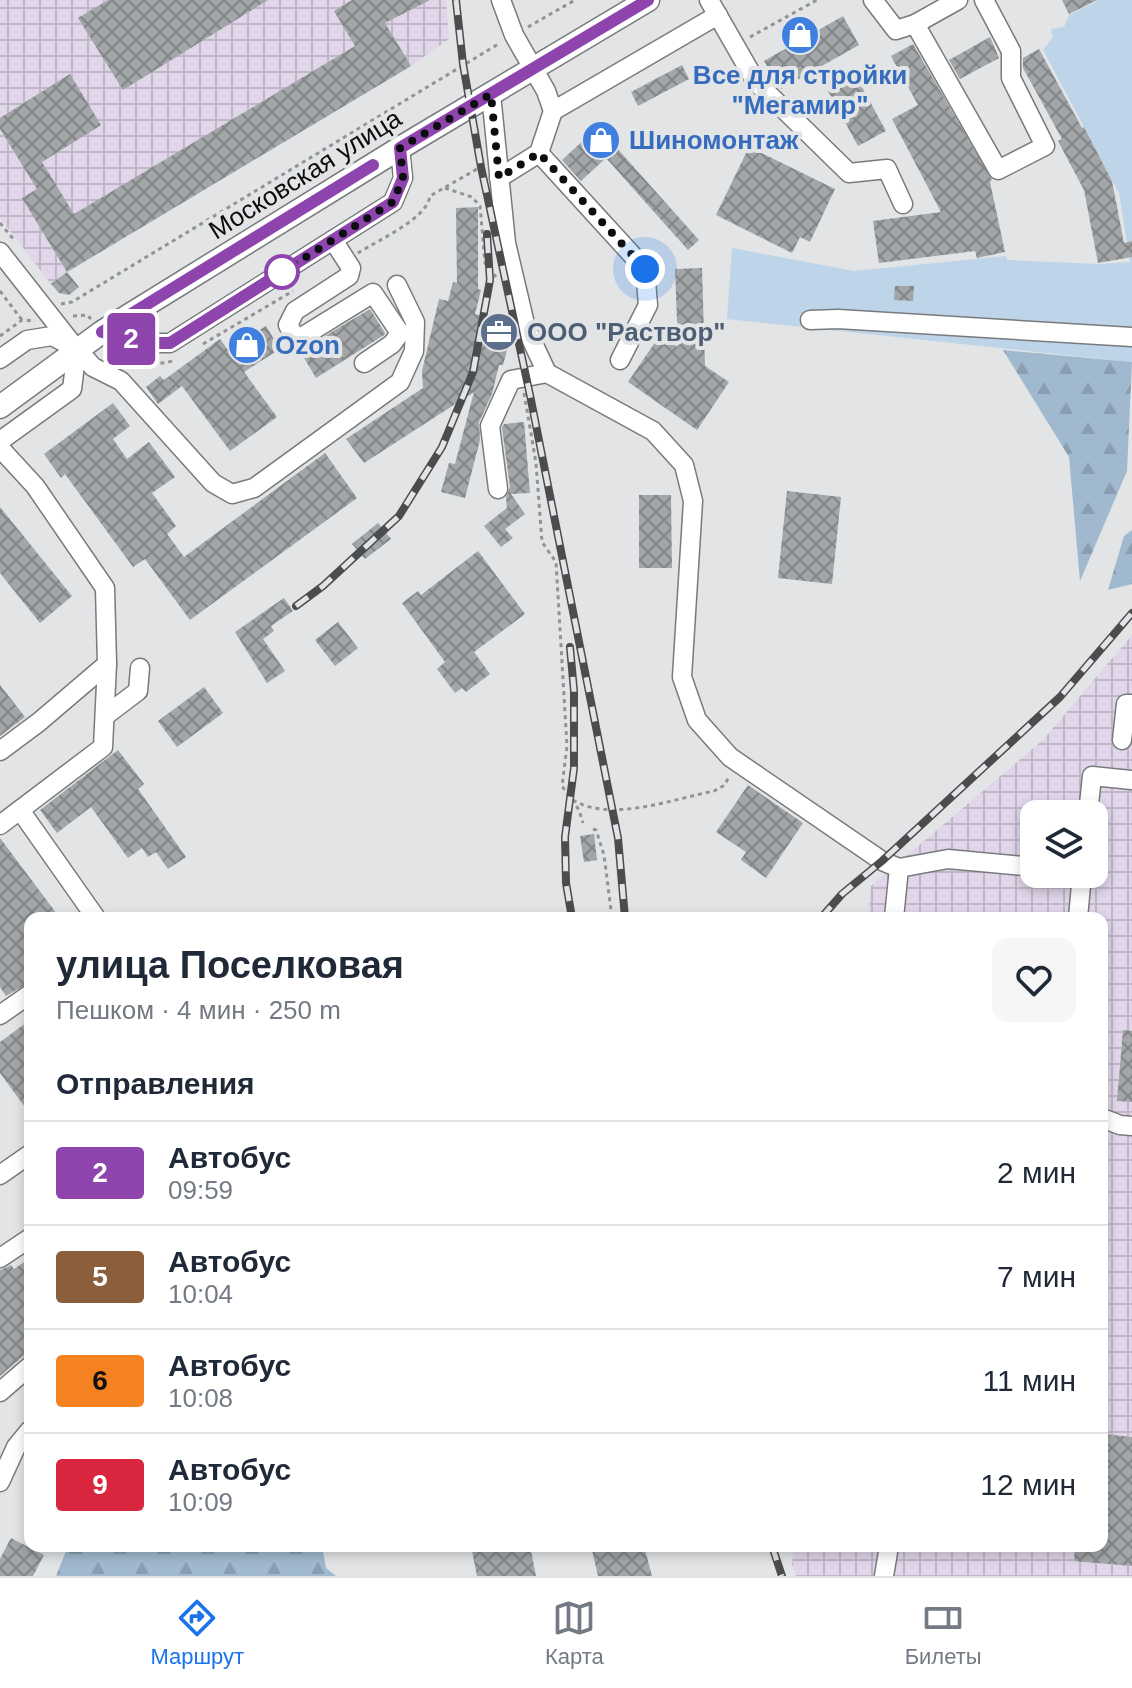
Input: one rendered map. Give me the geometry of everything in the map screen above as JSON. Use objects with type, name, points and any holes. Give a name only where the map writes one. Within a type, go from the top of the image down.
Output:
[{"type":"main road","name":"Московская улица","points":[[0,407],[102,332],[648,0]]},
{"type":"street","points":[[499,178],[539,153],[553,111],[546,91],[514,35],[501,0]]},
{"type":"street","points":[[873,0],[896,30],[915,24],[958,0]]},
{"type":"street","points":[[915,24],[998,170],[1045,146],[1011,78],[1011,51],[984,0]]},
{"type":"street","points":[[553,111],[713,8],[756,82],[849,173],[887,169],[903,204]]},
{"type":"street","points":[[491,94],[506,243],[526,328],[547,373],[653,431],[684,465],[693,501],[682,677],[697,720],[730,757],[882,861],[899,868],[948,859],[1020,866]]},
{"type":"street","points":[[102,332],[147,343],[170,343],[393,202],[403,178],[400,148]]},
{"type":"street","points":[[539,153],[645,269],[648,305],[620,360]]},
{"type":"street","points":[[333,240],[351,268],[349,276],[295,311],[288,325],[297,340],[373,293],[400,333],[392,344],[364,363]]},
{"type":"street","points":[[0,252],[93,367],[121,381],[213,483],[232,494],[254,488],[400,382],[414,351],[415,322],[397,285]]},
{"type":"street","points":[[810,320],[1132,337]]},
{"type":"street","points":[[0,359],[27,340],[52,336],[77,349]]},
{"type":"street","points":[[0,441],[72,389],[77,349]]},
{"type":"street","points":[[498,489],[490,426],[511,380],[547,373]]},
{"type":"street","points":[[0,448],[35,486],[105,588],[107,664],[103,747],[7,816],[91,912]]},
{"type":"street","points":[[0,751],[107,664]]},
{"type":"street","points":[[105,716],[138,691],[140,668]]},
{"type":"street","points":[[1122,740],[1126,704],[1132,704]]},
{"type":"street","points":[[1089,800],[1092,776],[1132,780]]},
{"type":"street","points":[[895,912],[899,868]]},
{"type":"street","points":[[1079,912],[1081,888]]},
{"type":"street","points":[[0,1015],[24,998]]},
{"type":"street","points":[[1108,1120],[1132,1126]]},
{"type":"street","points":[[0,1175],[24,1158]]},
{"type":"street","points":[[0,1258],[24,1242]]},
{"type":"street","points":[[0,1392],[24,1371]]},
{"type":"street","points":[[0,1482],[16,1447],[24,1437]]},
{"type":"street","points":[[884,1576],[888,1552]]},
{"type":"path","points":[[63,303],[72,302],[575,0]]},
{"type":"path","points":[[734,45],[817,0]]},
{"type":"path","points":[[430,196],[497,158]]},
{"type":"path","points":[[445,188],[472,197],[480,206],[485,263],[499,282]]},
{"type":"path","points":[[0,291],[22,320]]},
{"type":"path","points":[[521,378],[536,463],[542,542],[556,562],[567,746],[562,786],[579,810],[583,823]]},
{"type":"path","points":[[570,798],[581,805],[612,812],[714,791],[725,785],[729,776]]},
{"type":"path","points":[[593,829],[604,855],[611,912]]},
{"type":"shaded area","points":[[0,0],[446,0],[449,39],[411,66],[51,284],[0,218]]},
{"type":"shaded area","points":[[1099,0],[1132,0],[1132,362],[727,319],[732,248],[854,271],[1006,256],[1007,260],[1099,264],[1130,262],[1119,193],[1043,50],[1053,37],[1051,29],[1064,27],[1069,15]]},
{"type":"shaded area","points":[[1132,635],[1132,1576],[796,1576],[792,1564],[793,1552],[1108,1552],[1108,912],[869,912],[871,886],[1043,740]]},
{"type":"green space","points":[[1003,350],[1132,362],[1127,471],[1080,581],[1069,457]]},
{"type":"green space","points":[[1132,530],[1132,584],[1108,590],[1124,536]]},
{"type":"green space","points":[[66,1552],[323,1552],[326,1568],[336,1576],[56,1576]]},
{"type":"building","points":[[108,0],[268,0],[123,90],[78,18]]},
{"type":"building","points":[[352,0],[430,0],[385,23],[411,66],[67,272],[22,198],[37,189],[0,129],[0,118],[70,74],[101,125],[42,162],[74,214],[355,46],[334,11]]},
{"type":"building","points":[[1062,0],[1097,0],[1069,14]]},
{"type":"building","points":[[843,16],[859,45],[781,89],[764,61]]},
{"type":"building","points":[[990,37],[999,58],[960,79],[949,60]]},
{"type":"building","points":[[913,44],[992,180],[1005,252],[977,258],[975,251],[879,263],[873,221],[941,212],[892,119],[918,105],[891,56]]},
{"type":"building","points":[[1039,49],[1112,181],[1124,243],[1132,241],[1132,257],[1098,263],[1084,190],[1058,141],[1062,139],[1023,68],[1023,58]]},
{"type":"building","points":[[682,65],[689,79],[638,106],[631,92]]},
{"type":"building","points":[[856,76],[886,131],[858,146],[828,91]]},
{"type":"building","points":[[598,127],[699,240],[688,250],[606,158],[581,181],[562,160]]},
{"type":"building","points":[[749,147],[835,189],[810,242],[800,237],[792,253],[716,215]]},
{"type":"building","points":[[478,207],[478,289],[481,290],[475,314],[508,323],[502,345],[508,347],[479,422],[480,440],[465,498],[441,492],[449,463],[455,464],[474,392],[364,463],[346,439],[423,388],[422,371],[439,299],[448,301],[453,282],[457,283],[456,208]]},
{"type":"building","points":[[702,268],[705,366],[729,382],[697,430],[628,382],[660,335],[678,347],[675,269]]},
{"type":"building","points":[[67,272],[79,287],[69,295],[59,293],[51,284]]},
{"type":"building","points":[[895,286],[914,286],[913,301],[894,300]]},
{"type":"building","points":[[370,309],[384,335],[316,378],[300,351]]},
{"type":"building","points":[[266,326],[280,349],[244,372],[277,417],[230,451],[182,386],[158,404],[146,387],[160,376],[164,380],[220,339],[228,350]]},
{"type":"building","points":[[113,403],[130,426],[113,439],[127,459],[149,442],[175,477],[152,493],[176,526],[167,534],[184,557],[325,453],[357,498],[190,620],[145,559],[133,567],[65,474],[61,478],[44,454]]},
{"type":"building","points":[[524,422],[530,493],[511,494],[525,514],[505,529],[513,538],[501,547],[484,526],[507,508],[506,497],[510,487],[502,428],[504,424]]},
{"type":"building","points":[[787,491],[841,497],[832,584],[778,578]]},
{"type":"building","points":[[639,495],[671,495],[672,568],[639,568]]},
{"type":"building","points":[[0,507],[72,596],[40,623],[0,573]]},
{"type":"building","points":[[378,523],[391,539],[365,559],[352,544]]},
{"type":"building","points":[[478,551],[525,614],[474,652],[490,674],[466,692],[462,688],[455,693],[437,669],[445,662],[402,603],[418,591],[421,595]]},
{"type":"building","points":[[284,598],[293,611],[271,626],[274,631],[263,639],[285,671],[267,683],[235,632]]},
{"type":"building","points":[[338,622],[358,648],[335,666],[315,640]]},
{"type":"building","points":[[0,685],[25,717],[0,736]]},
{"type":"building","points":[[204,687],[223,713],[177,747],[158,721]]},
{"type":"building","points":[[118,750],[144,784],[138,789],[186,857],[168,869],[156,852],[148,857],[142,848],[128,858],[91,807],[57,833],[40,810]]},
{"type":"building","points":[[748,785],[803,823],[766,878],[741,860],[746,852],[716,832]]},
{"type":"building","points":[[594,834],[597,860],[584,862],[580,836]]},
{"type":"building","points":[[0,838],[56,912],[24,912],[24,986],[6,996],[0,987]]},
{"type":"building","points":[[24,1024],[24,1106],[0,1073],[0,1042]]},
{"type":"building","points":[[1123,1030],[1132,1031],[1132,1102],[1117,1101]]},
{"type":"building","points":[[24,1262],[24,1356],[0,1376],[0,1270],[11,1265],[14,1269]]},
{"type":"building","points":[[1108,1435],[1132,1437],[1132,1566],[1074,1561],[1075,1552],[1108,1552]]},
{"type":"building","points":[[11,1538],[24,1545],[24,1552],[44,1555],[33,1576],[0,1576],[0,1559]]},
{"type":"building","points":[[472,1552],[531,1552],[536,1576],[477,1576]]},
{"type":"building","points":[[592,1552],[646,1552],[652,1576],[598,1576]]},
{"type":"railway","points":[[456,0],[463,64],[481,167],[618,838],[624,912]]},
{"type":"railway","points":[[296,606],[323,586],[399,516],[442,447],[473,372],[490,280],[487,234]]},
{"type":"railway","points":[[826,912],[842,894],[1060,697],[1132,613]]},
{"type":"railway","points":[[570,647],[574,691],[574,768],[565,837],[566,883],[571,912]]},
{"type":"railway","points":[[774,1552],[782,1576]]},
{"type":"bus line","name":"2","points":[[373,165],[102,332],[147,343],[170,343],[393,202],[403,178],[400,148],[648,0]]},
{"type":"place","name":"Все для стройки \"Мегамир\"","points":[[800,35]]},
{"type":"place","name":"Шиномонтаж","points":[[601,140]]},
{"type":"place","name":"ООО \"Раствор\"","points":[[499,332]]},
{"type":"place","name":"Ozon","points":[[247,345]]},
{"type":"route","points":[[282,272],[393,202],[403,178],[400,148],[491,94],[499,178],[539,153],[645,269]]}]
